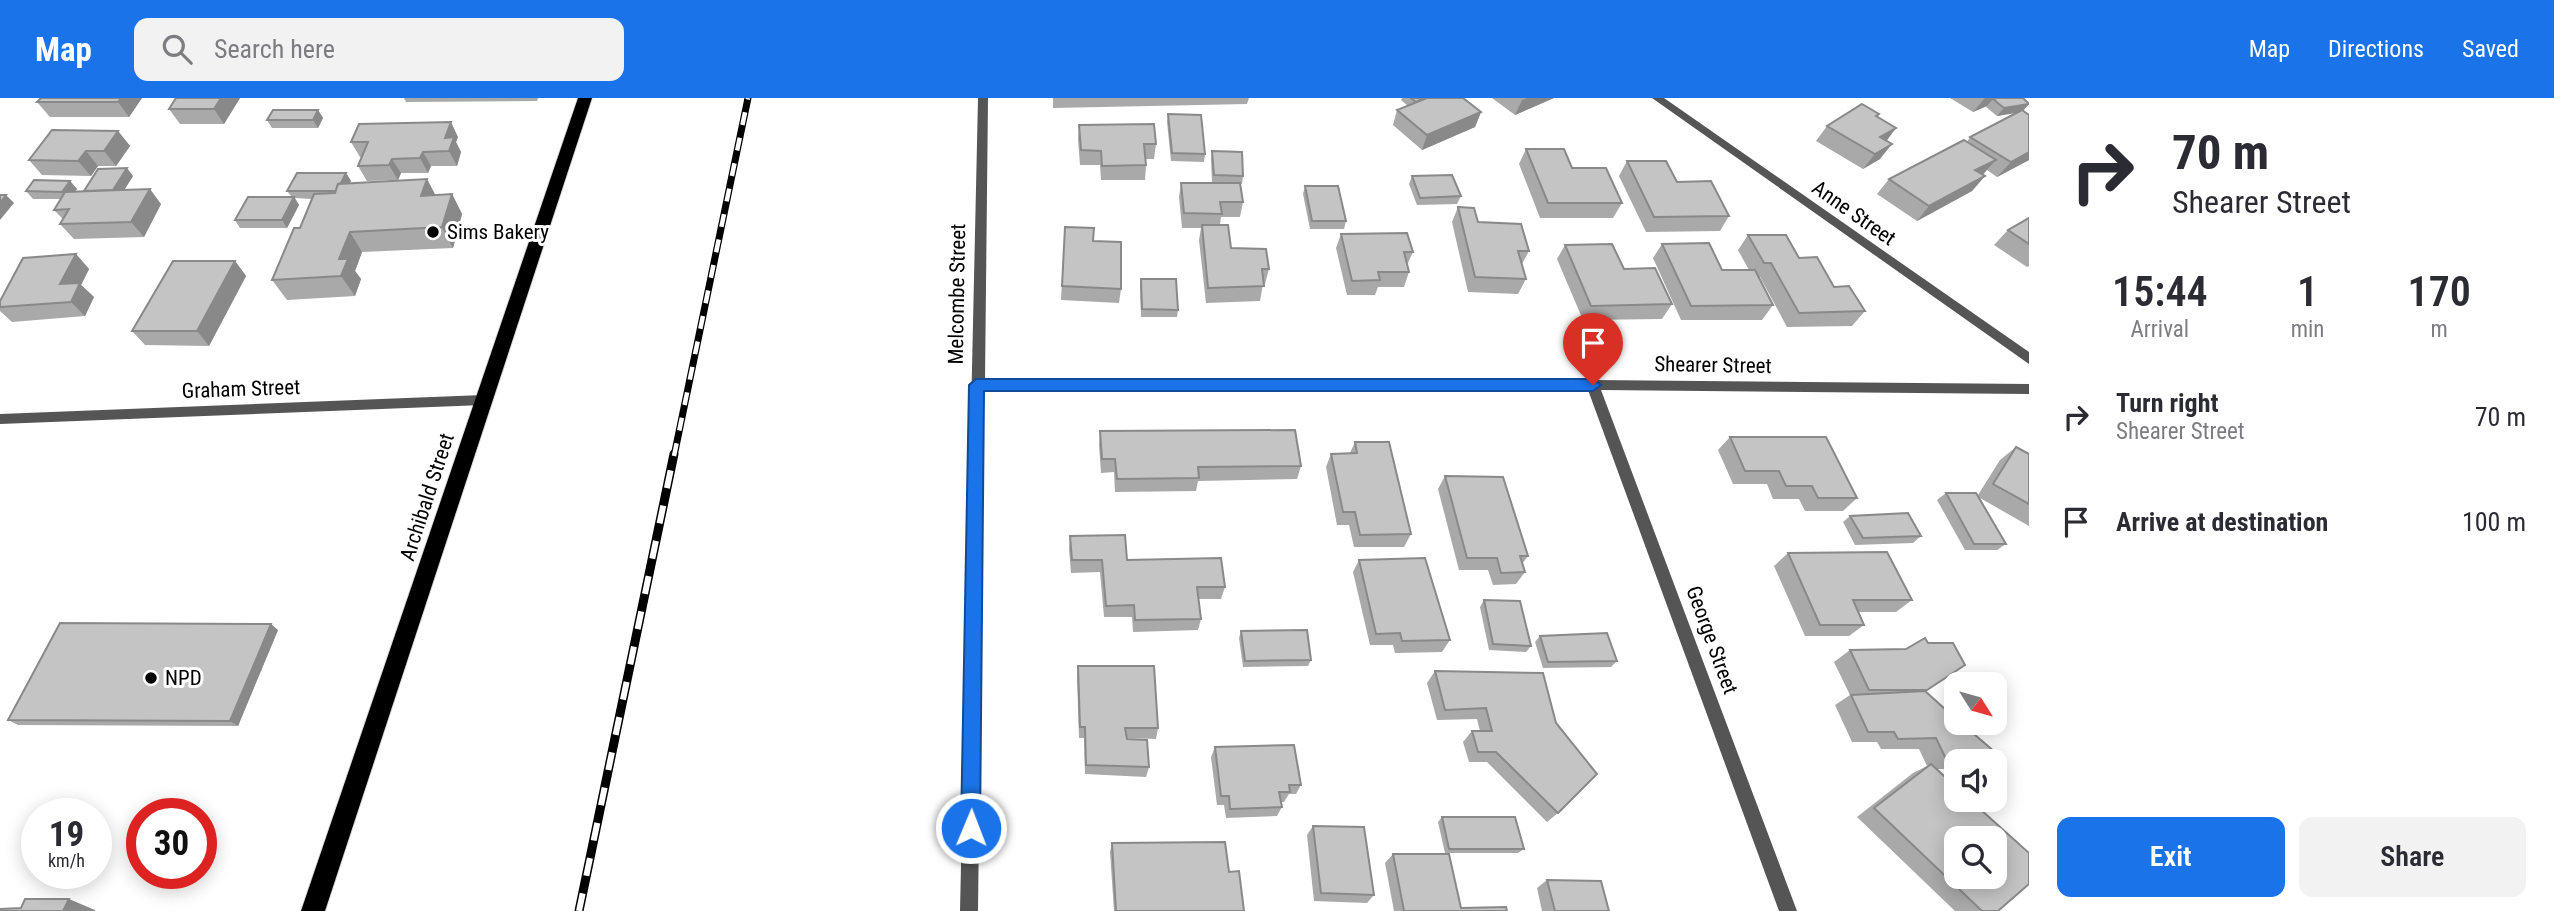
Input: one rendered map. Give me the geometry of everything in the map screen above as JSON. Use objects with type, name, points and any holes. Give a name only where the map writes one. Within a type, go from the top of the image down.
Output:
[{"type":"highway","name":"Archibald Street","points":[[313,911],[585,98]]},
{"type":"street","name":"Melcombe Street","points":[[969,911],[983,98]]},
{"type":"street","name":"Anne Street","points":[[1657,98],[2029,359]]},
{"type":"street","name":"Shearer Street","points":[[976,385],[1593,385],[2029,389]]},
{"type":"street","name":"George Street","points":[[1593,385],[1788,911]]},
{"type":"street","name":"Graham Street","points":[[0,419],[483,400]]},
{"type":"building","points":[[41,98],[121,98],[118,102],[37,102]]},
{"type":"building","points":[[176,98],[221,98],[214,109],[169,109]]},
{"type":"building","points":[[1427,98],[1463,98],[1481,112],[1427,135],[1397,110]]},
{"type":"building","points":[[2023,98],[2029,104],[2004,108],[1993,99]]},
{"type":"building","points":[[1862,104],[1896,128],[1880,137],[1892,144],[1875,154],[1827,126]]},
{"type":"building","points":[[273,110],[318,110],[313,120],[267,120]]},
{"type":"building","points":[[2022,110],[2029,115],[2029,152],[2011,162],[1970,137]]},
{"type":"building","points":[[1168,114],[1201,115],[1205,154],[1172,153]]},
{"type":"building","points":[[451,122],[445,138],[454,137],[449,151],[423,152],[420,158],[392,159],[389,165],[358,166],[368,142],[351,142],[359,124]]},
{"type":"building","points":[[1154,124],[1156,144],[1144,144],[1146,165],[1102,166],[1101,151],[1081,150],[1079,125]]},
{"type":"building","points":[[52,130],[118,131],[104,151],[86,151],[78,161],[29,160]]},
{"type":"building","points":[[1964,140],[1996,160],[1975,170],[1985,176],[1929,206],[1889,179]]},
{"type":"building","points":[[1526,149],[1564,149],[1572,168],[1606,168],[1622,203],[1548,203]]},
{"type":"building","points":[[1212,151],[1242,152],[1243,176],[1214,175]]},
{"type":"building","points":[[1627,161],[1666,161],[1677,182],[1711,181],[1729,216],[1654,217]]},
{"type":"building","points":[[127,168],[113,190],[84,191],[98,169]]},
{"type":"building","points":[[297,173],[346,173],[336,191],[287,191]]},
{"type":"building","points":[[1452,175],[1461,196],[1420,198],[1412,176]]},
{"type":"building","points":[[427,179],[421,196],[452,194],[442,227],[350,232],[339,259],[348,259],[341,276],[272,280],[294,228],[300,228],[314,194],[335,193],[338,184]]},
{"type":"building","points":[[34,180],[70,181],[62,192],[26,191]]},
{"type":"building","points":[[1181,183],[1240,183],[1243,202],[1220,202],[1222,214],[1184,213]]},
{"type":"building","points":[[1305,186],[1338,186],[1346,221],[1312,221]]},
{"type":"building","points":[[150,189],[131,222],[60,224],[69,209],[54,210],[65,192]]},
{"type":"building","points":[[248,197],[294,197],[282,220],[235,220]]},
{"type":"building","points":[[1458,207],[1474,208],[1478,222],[1521,224],[1529,251],[1518,251],[1526,279],[1475,277]]},
{"type":"building","points":[[2029,218],[2029,244],[2008,230]]},
{"type":"building","points":[[1202,225],[1228,225],[1231,248],[1266,249],[1269,269],[1262,269],[1264,286],[1208,288]]},
{"type":"building","points":[[1065,227],[1094,228],[1093,241],[1121,242],[1121,289],[1062,286]]},
{"type":"building","points":[[1407,233],[1413,252],[1404,252],[1409,272],[1378,272],[1380,280],[1352,281],[1341,234]]},
{"type":"building","points":[[1748,235],[1786,235],[1799,258],[1817,257],[1834,287],[1849,286],[1865,311],[1799,313],[1771,263],[1764,263]]},
{"type":"building","points":[[1709,243],[1722,270],[1755,270],[1773,305],[1691,306],[1662,244]]},
{"type":"building","points":[[1612,244],[1624,269],[1655,268],[1672,304],[1591,306],[1565,245]]},
{"type":"building","points":[[76,254],[60,284],[80,283],[71,302],[0,307],[0,301],[23,258]]},
{"type":"building","points":[[173,261],[235,261],[197,331],[132,331]]},
{"type":"building","points":[[1141,279],[1176,279],[1178,310],[1142,309]]},
{"type":"building","points":[[1295,430],[1301,466],[1198,467],[1199,478],[1117,479],[1115,459],[1102,459],[1100,431]]},
{"type":"building","points":[[1730,437],[1826,437],[1857,498],[1818,498],[1812,486],[1786,486],[1779,471],[1745,471]]},
{"type":"building","points":[[1355,442],[1389,442],[1411,534],[1360,535],[1355,512],[1343,512],[1331,454],[1357,453]]},
{"type":"building","points":[[2016,447],[2029,454],[2029,504],[1993,484]]},
{"type":"building","points":[[1445,476],[1503,477],[1528,556],[1520,556],[1525,572],[1501,573],[1497,558],[1467,558]]},
{"type":"building","points":[[1946,493],[1976,493],[2006,544],[1974,544]]},
{"type":"building","points":[[1908,513],[1921,536],[1863,538],[1850,516]]},
{"type":"building","points":[[1125,535],[1127,560],[1221,558],[1225,587],[1197,587],[1201,619],[1135,620],[1134,605],[1106,606],[1102,560],[1072,560],[1070,536]]},
{"type":"building","points":[[1887,552],[1912,600],[1853,600],[1864,625],[1820,625],[1788,553]]},
{"type":"building","points":[[1425,558],[1450,640],[1402,641],[1400,633],[1376,634],[1359,560]]},
{"type":"building","points":[[1484,600],[1520,601],[1531,646],[1493,644]]},
{"type":"building","name":"NPD","points":[[60,623],[271,624],[230,721],[8,720]]},
{"type":"building","points":[[1307,630],[1311,660],[1245,661],[1241,631]]},
{"type":"building","points":[[1607,633],[1617,661],[1548,662],[1540,636]]},
{"type":"building","points":[[1925,638],[1928,643],[1953,643],[1965,665],[1954,672],[1944,672],[1944,679],[1927,690],[1869,690],[1850,650],[1906,649]]},
{"type":"building","points":[[1078,666],[1154,666],[1158,728],[1125,728],[1127,739],[1147,740],[1149,767],[1086,765],[1085,727],[1080,727]]},
{"type":"building","points":[[1435,671],[1543,673],[1556,723],[1597,774],[1558,813],[1496,752],[1478,752],[1472,731],[1492,731],[1486,708],[1445,710]]},
{"type":"building","points":[[1925,691],[1944,708],[1944,735],[1975,735],[1991,749],[1944,749],[1944,755],[1936,738],[1898,739],[1894,732],[1868,732],[1851,695]]},
{"type":"building","points":[[1294,745],[1301,785],[1289,785],[1290,792],[1279,792],[1282,807],[1230,809],[1229,796],[1221,796],[1215,747]]},
{"type":"building","points":[[1931,764],[1944,776],[1944,812],[1983,812],[1999,826],[1944,826],[1944,875],[1874,808]]},
{"type":"building","points":[[1442,817],[1515,817],[1524,849],[1449,849]]},
{"type":"building","points":[[1313,826],[1364,827],[1374,895],[1321,893]]},
{"type":"building","points":[[2007,833],[2029,853],[2029,884],[1998,911],[1982,911],[1959,889],[2007,889]]},
{"type":"building","points":[[1225,842],[1229,872],[1239,871],[1244,911],[1116,911],[1112,843]]},
{"type":"building","points":[[1393,854],[1449,854],[1461,908],[1506,907],[1507,911],[1404,911]]},
{"type":"building","points":[[1547,880],[1601,881],[1609,911],[1555,911]]},
{"type":"building","points":[[25,899],[69,899],[63,911],[0,911],[21,908]]},
{"type":"railway","points":[[674,456],[748,98]]},
{"type":"railway","points":[[579,911],[674,454]]},
{"type":"place","name":"Sims Bakery","points":[[433,232]]},
{"type":"place","name":"NPD","points":[[151,678]]},
{"type":"route","points":[[971,828],[976,385],[1593,385]]}]
